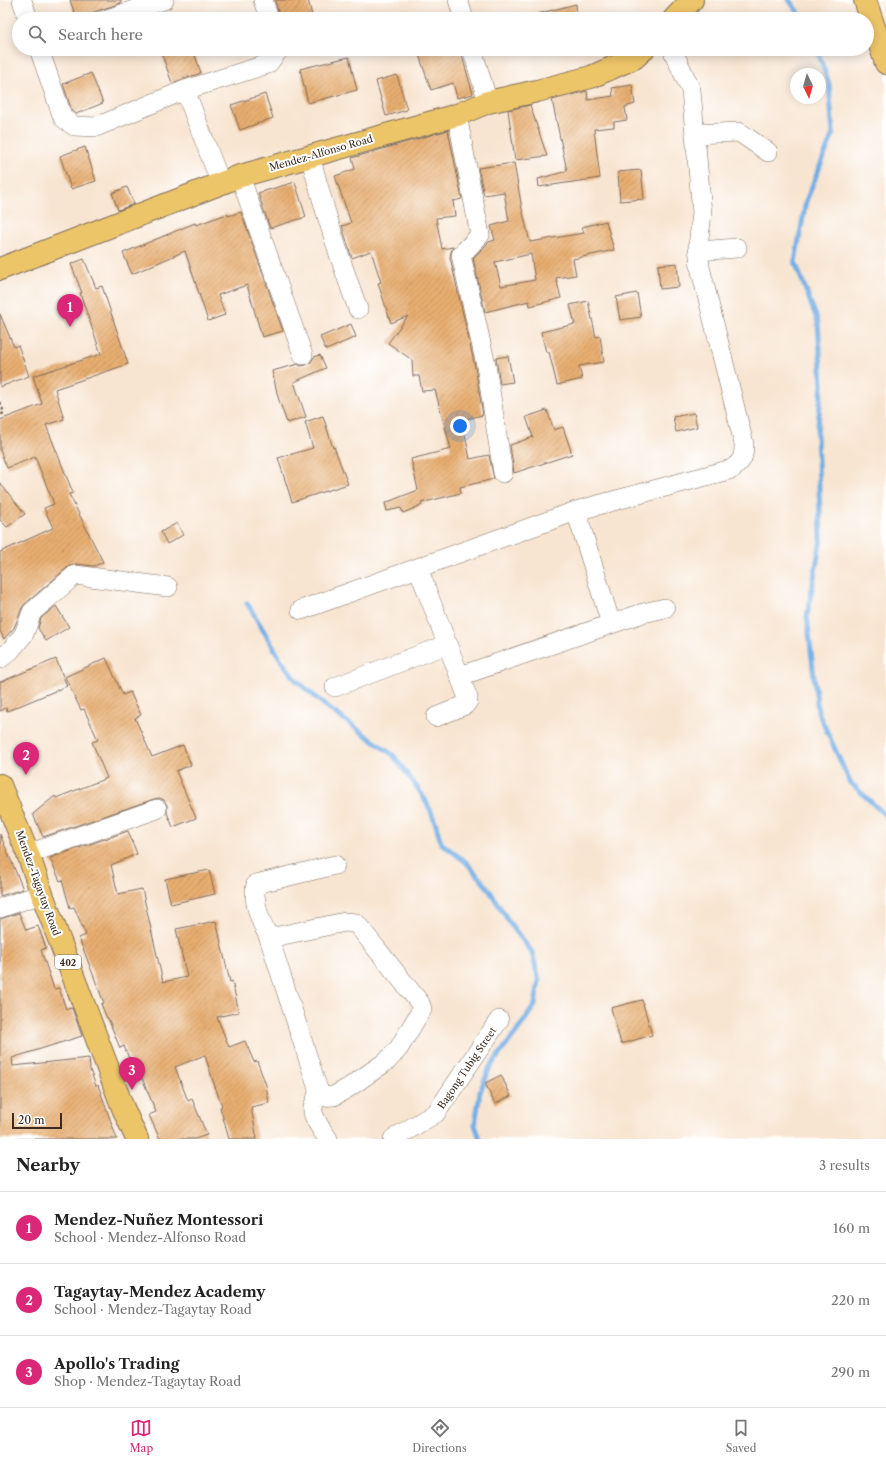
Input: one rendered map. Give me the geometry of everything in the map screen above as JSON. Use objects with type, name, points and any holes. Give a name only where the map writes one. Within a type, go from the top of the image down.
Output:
[{"type":"main road","points":[[681,12],[692,0]]},
{"type":"main road","points":[[864,0],[868,12]]},
{"type":"main road","points":[[874,29],[886,63]]},
{"type":"main road","name":"Mendez-Alfonso Road","points":[[0,269],[231,180],[457,114],[488,102],[591,77],[636,56]]},
{"type":"main road","name":"Mendez-Tagaytay Road","points":[[0,784],[28,854],[123,1108],[137,1139]]},
{"type":"street","points":[[22,0],[26,12]]},
{"type":"street","points":[[128,12],[164,0]]},
{"type":"street","points":[[263,0],[267,12]]},
{"type":"street","points":[[458,0],[462,12]]},
{"type":"street","points":[[42,56],[64,118],[74,126],[96,127],[185,90],[268,64],[274,56]]},
{"type":"street","points":[[474,56],[488,102]]},
{"type":"street","points":[[301,610],[576,511],[732,469],[740,463],[744,455],[744,444],[700,267],[699,251],[702,213],[691,90],[675,56]]},
{"type":"street","points":[[185,90],[231,180],[303,355]]},
{"type":"street","points":[[457,114],[480,235],[461,255],[486,365],[503,473]]},
{"type":"street","points":[[695,134],[739,132],[768,152]]},
{"type":"street","points":[[310,156],[342,267],[358,309]]},
{"type":"street","points":[[699,251],[737,248]]},
{"type":"street","points":[[576,511],[611,624]]},
{"type":"street","points":[[418,568],[468,698],[465,705],[436,717]]},
{"type":"street","points":[[0,659],[10,651],[24,634],[32,612],[75,574],[168,587]]},
{"type":"street","points":[[460,676],[643,613],[665,608]]},
{"type":"street","points":[[335,687],[448,644]]},
{"type":"street","points":[[28,854],[157,809]]},
{"type":"street","points":[[328,1139],[314,1115],[313,1107],[318,1097],[318,1089],[269,938],[259,915],[254,891],[256,884],[335,865]]},
{"type":"street","points":[[0,908],[42,894]]},
{"type":"street","points":[[269,938],[345,922],[356,923],[420,1003],[422,1009],[399,1048],[387,1061],[334,1096],[318,1097]]},
{"type":"street","name":"Bagong Tubig Street","points":[[393,1139],[436,1113],[499,1020]]},
{"type":"path","points":[[0,402],[4,413],[0,415]]},
{"type":"building","points":[[70,0],[121,0],[121,3],[94,12],[74,12]]},
{"type":"building","points":[[275,0],[308,0],[311,12],[278,12]]},
{"type":"building","points":[[576,4],[577,12],[545,12]]},
{"type":"building","points":[[162,56],[195,56],[201,73],[172,83]]},
{"type":"building","points":[[419,56],[462,56],[473,94],[457,98],[453,83],[431,90]]},
{"type":"building","points":[[349,57],[357,90],[308,103],[300,69]]},
{"type":"building","points":[[91,73],[103,103],[76,114],[72,111],[63,84]]},
{"type":"building","points":[[397,75],[407,110],[386,116],[376,81]]},
{"type":"building","points":[[632,85],[635,104],[625,107],[627,120],[614,122],[614,127],[594,129],[600,178],[539,187],[538,179],[567,171],[552,100],[587,91],[588,100],[613,96],[612,88]]},
{"type":"building","points":[[265,94],[273,118],[240,130],[231,105]]},
{"type":"building","points":[[530,105],[547,156],[515,160],[508,110]]},
{"type":"building","points":[[448,130],[462,199],[453,201],[455,216],[436,218],[442,249],[453,247],[450,257],[475,367],[483,415],[462,420],[470,459],[489,455],[494,479],[460,487],[461,493],[421,503],[422,505],[403,513],[401,508],[387,511],[385,503],[418,490],[411,459],[451,449],[435,390],[422,391],[419,376],[413,376],[412,360],[388,343],[408,316],[391,323],[378,283],[381,282],[371,251],[352,258],[342,226],[351,223],[335,176],[355,169],[352,158]]},
{"type":"building","points":[[85,147],[96,181],[71,189],[60,156]]},
{"type":"building","points":[[514,163],[522,209],[530,242],[584,233],[582,227],[606,221],[614,250],[573,259],[576,275],[556,278],[561,298],[530,306],[529,301],[485,312],[473,258],[489,242],[495,240],[491,226],[509,221],[504,192],[484,195],[478,168]],"holes":[[[531,254],[535,280],[501,286],[495,262]]]},
{"type":"building","points":[[641,170],[644,199],[620,201],[618,172]]},
{"type":"building","points":[[295,182],[306,217],[270,228],[258,193]]},
{"type":"building","points":[[127,187],[134,204],[118,210],[112,193]]},
{"type":"building","points":[[241,212],[283,331],[262,337],[247,285],[218,295],[225,315],[208,321],[185,251],[132,274],[123,253],[195,223],[196,225],[227,214],[228,216]]},
{"type":"building","points":[[84,259],[96,288],[102,286],[128,364],[55,389],[64,419],[46,425],[73,493],[69,494],[103,562],[94,566],[76,564],[68,567],[25,604],[14,628],[4,639],[0,631],[0,552],[53,528],[44,508],[54,504],[35,457],[7,468],[0,450],[0,420],[42,404],[33,376],[101,354],[80,293],[82,293],[71,264]]},
{"type":"building","points":[[677,263],[679,287],[660,289],[658,265]]},
{"type":"building","points":[[637,293],[641,317],[620,320],[616,297]]},
{"type":"building","points":[[588,301],[596,337],[600,336],[604,362],[579,366],[582,379],[557,385],[549,352],[546,352],[541,332],[575,324],[570,305]]},
{"type":"building","points":[[0,314],[14,347],[18,345],[29,376],[0,387]]},
{"type":"building","points":[[351,324],[356,337],[326,350],[320,337]]},
{"type":"building","points":[[320,355],[326,368],[294,382],[306,417],[287,423],[278,397],[272,371],[298,364],[301,366],[306,365],[311,362],[314,357]]},
{"type":"building","points":[[508,356],[513,382],[500,384],[496,358]]},
{"type":"building","points":[[547,410],[554,430],[563,427],[572,454],[514,473],[510,445],[533,437],[526,417]]},
{"type":"building","points":[[694,413],[697,427],[676,432],[673,417]]},
{"type":"building","points":[[323,416],[333,448],[334,447],[348,484],[292,502],[278,458],[313,448],[305,422]]},
{"type":"building","points":[[0,483],[25,514],[7,527],[0,520]]},
{"type":"building","points":[[177,523],[183,535],[167,544],[161,532]]},
{"type":"building","points":[[56,606],[69,627],[46,641],[38,628],[41,618]]},
{"type":"building","points":[[106,658],[123,695],[130,692],[141,715],[135,718],[152,757],[183,745],[191,765],[176,771],[196,818],[173,827],[167,813],[167,805],[164,800],[159,798],[43,837],[33,814],[55,796],[56,798],[107,778],[92,742],[98,740],[84,709],[81,710],[65,677]]},
{"type":"building","points":[[56,659],[67,686],[7,711],[6,708],[0,711],[0,682]]},
{"type":"building","points":[[128,831],[137,854],[111,865],[118,894],[142,889],[163,982],[187,977],[176,929],[216,921],[230,982],[232,981],[239,1012],[217,1017],[229,1047],[245,1041],[254,1062],[257,1061],[266,1085],[269,1103],[251,1107],[257,1139],[229,1139],[220,1107],[222,1106],[205,1055],[175,1067],[188,1101],[192,1099],[207,1135],[195,1139],[160,1139],[149,1115],[156,1112],[142,1078],[138,1080],[124,1046],[120,1048],[101,1004],[104,1003],[79,938],[86,935],[74,907],[70,908],[62,880],[60,881],[50,858]]},
{"type":"building","points":[[0,834],[23,889],[0,896]]},
{"type":"building","points":[[209,870],[215,894],[171,904],[165,879]]},
{"type":"building","points":[[19,913],[26,930],[38,926],[46,948],[41,950],[54,989],[59,988],[66,1009],[72,1008],[82,1036],[12,1058],[13,1066],[89,1058],[90,1070],[96,1086],[98,1085],[117,1139],[0,1139],[0,919]]},
{"type":"building","points":[[642,1000],[652,1035],[621,1044],[611,1008]]},
{"type":"building","points":[[501,1075],[511,1096],[495,1104],[485,1083]]},
{"type":"waterway","points":[[789,0],[798,12]]},
{"type":"waterway","points":[[819,56],[829,84],[833,134],[806,201],[795,262],[818,322],[822,385],[817,434],[821,539],[807,616],[818,712],[850,782],[886,816]]},
{"type":"waterway","points":[[247,603],[281,660],[296,680],[328,708],[393,755],[419,790],[430,809],[441,843],[466,862],[488,888],[511,925],[532,952],[539,981],[535,1005],[490,1067],[480,1092],[475,1125],[480,1139]]},
{"type":"place","name":"Mendez-Nuñez Montessori","points":[[70,327]]},
{"type":"place","name":"Tagaytay-Mendez Academy","points":[[26,775]]},
{"type":"place","name":"Apollo's Trading","points":[[132,1090]]}]
